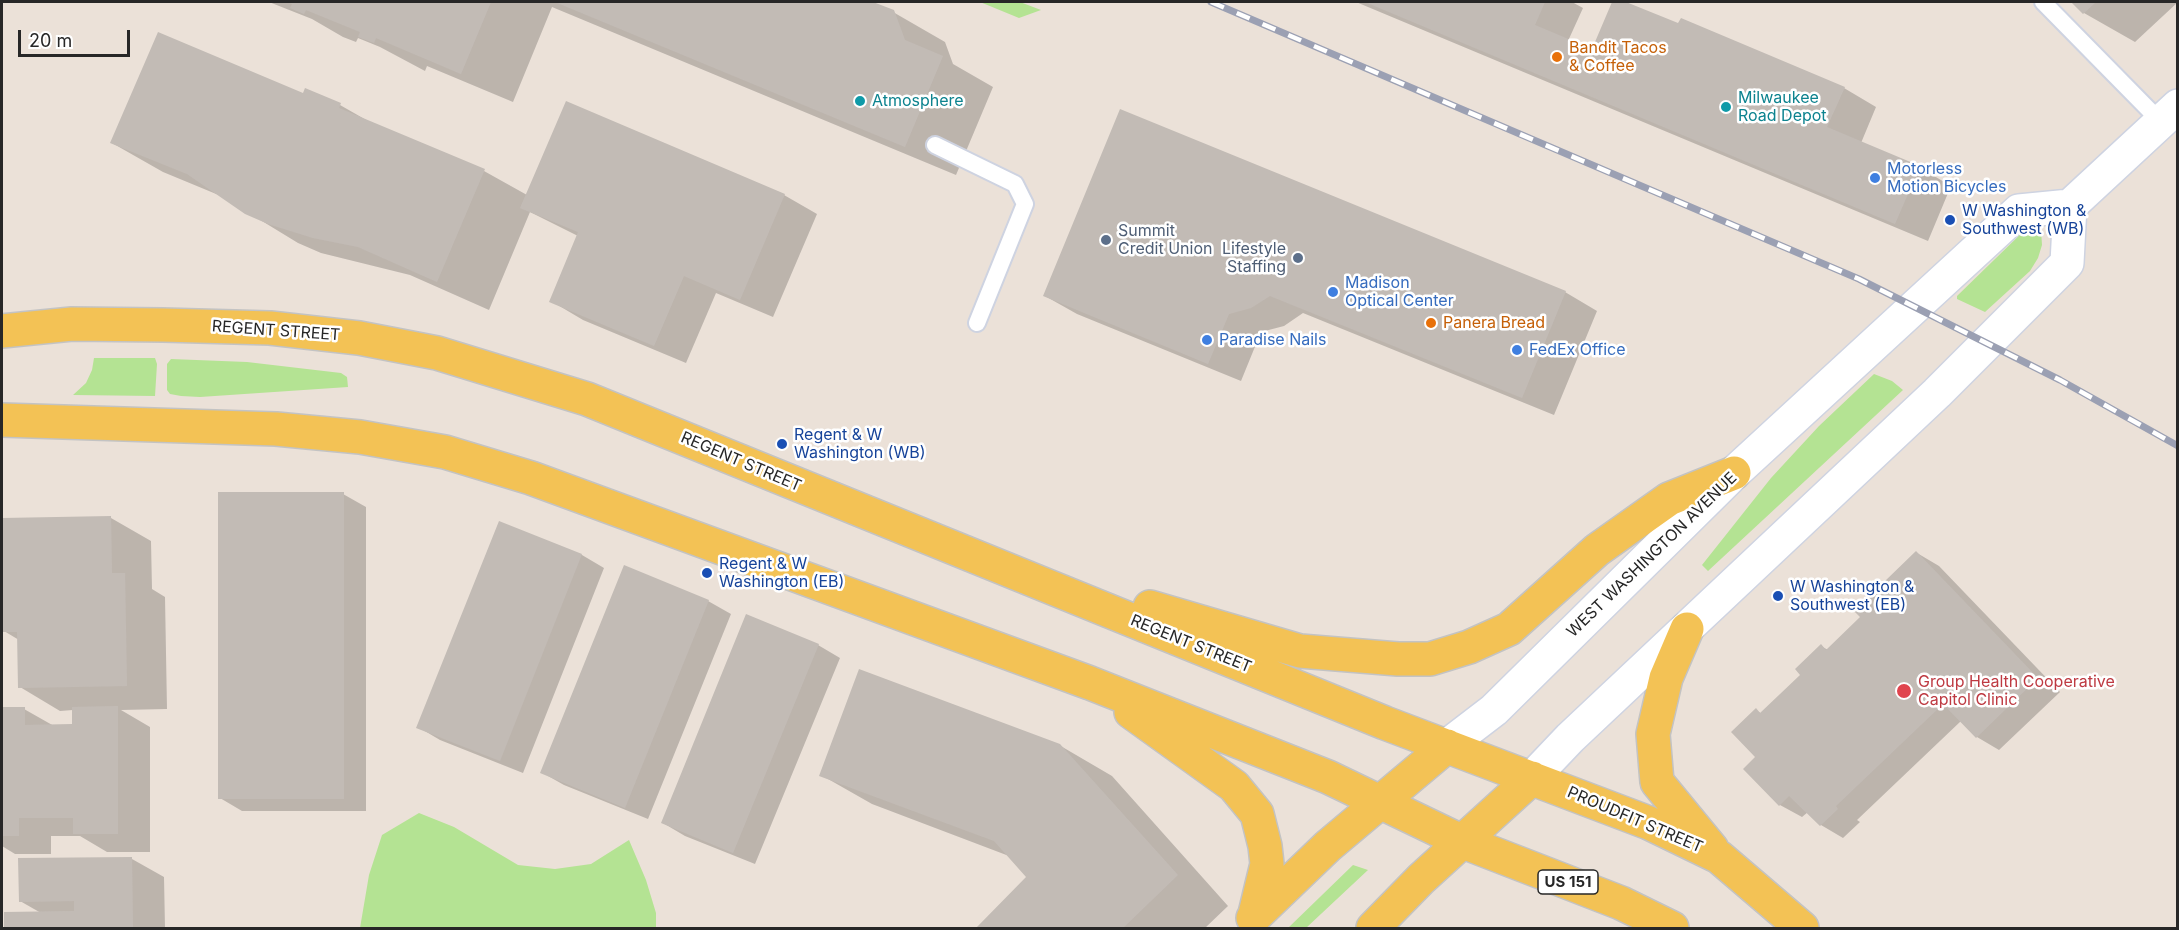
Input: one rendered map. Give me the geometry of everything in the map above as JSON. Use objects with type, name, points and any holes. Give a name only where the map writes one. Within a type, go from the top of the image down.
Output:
[{"type":"main road","name":"REGENT STREET","points":[[2,331],[72,324],[270,328],[359,338],[437,353],[587,399],[1385,723],[1447,746]]},
{"type":"main road","points":[[2,420],[276,429],[360,437],[445,452],[531,478],[1090,683],[1328,777],[1461,841]]},
{"type":"main road","points":[[978,557],[1300,651],[1398,659],[1430,659],[1469,647],[1509,628],[1597,550],[1669,499],[1734,473]]},
{"type":"main road","points":[[1686,628],[1666,678],[1653,734],[1657,782],[1719,857]]},
{"type":"main road","points":[[1090,683],[1234,786],[1257,814],[1266,846],[1267,864],[1248,923]]},
{"type":"main road","name":"PROUDFIT STREET","points":[[1447,746],[1649,823],[1719,857],[1802,928]]},
{"type":"main road","name":"WEST WASHINGTON AVENUE","points":[[1248,923],[1328,846],[1447,746]]},
{"type":"main road","points":[[1373,928],[1461,841],[1532,778]]},
{"type":"main road","name":"US 151","points":[[1461,841],[1621,903],[1672,928]]},
{"type":"street","points":[[1532,778],[1569,738],[1937,393],[2067,264],[2070,206],[2169,114]]},
{"type":"street","name":"WEST WASHINGTON AVENUE","points":[[1447,746],[1494,710],[1734,473],[2019,211],[2070,206]]},
{"type":"lane","points":[[2043,2],[2169,114]]},
{"type":"lane","points":[[935,145],[983,166],[1015,184],[1025,204],[977,323]]},
{"type":"green space","points":[[980,2],[1020,2],[1041,10],[1019,18]]},
{"type":"green space","points":[[2032,223],[2041,230],[2042,245],[2038,258],[2030,271],[1985,312],[1957,299],[1957,296]]},
{"type":"green space","points":[[94,358],[155,358],[157,364],[155,396],[73,395],[86,383]]},
{"type":"green space","points":[[171,359],[247,362],[341,373],[347,377],[348,387],[200,397],[181,396],[170,394],[167,390],[167,364]]},
{"type":"green space","points":[[1874,374],[1892,381],[1903,390],[1708,571],[1702,565],[1771,478],[1819,426]]},
{"type":"green space","points":[[419,813],[454,827],[518,865],[555,869],[591,864],[629,840],[646,880],[656,913],[656,928],[360,928],[369,875],[382,835]]},
{"type":"green space","points":[[1353,865],[1368,870],[1306,928],[1288,928]]},
{"type":"building","points":[[286,2],[491,2],[461,74],[376,38],[374,43],[358,37],[360,32],[306,10],[304,14],[290,8],[292,4]]},
{"type":"building","name":"Atmosphere","points":[[555,2],[873,2],[894,10],[905,40],[943,56],[905,147]]},
{"type":"building","name":"Milwaukee Road Depot","points":[[1365,2],[1545,2],[1535,25],[1592,49],[1612,2],[1626,2],[1678,23],[1681,18],[1845,87],[1827,127],[1920,166],[1895,224]]},
{"type":"building","points":[[2071,2],[2096,2],[2083,14]]},
{"type":"building","points":[[158,32],[303,93],[305,88],[341,103],[339,108],[485,169],[437,282],[358,247],[313,238],[268,224],[245,214],[187,174],[110,143]]},
{"type":"building","points":[[566,101],[785,194],[740,300],[684,276],[654,346],[549,302],[578,232],[520,208]]},
{"type":"building","points":[[1120,109],[1566,291],[1522,398],[1270,296],[1251,308],[1229,314],[1208,364],[1043,296]]},
{"type":"building","points":[[218,492],[344,492],[344,799],[218,799]]},
{"type":"building","points":[[111,516],[112,573],[125,573],[127,686],[18,688],[17,632],[2,632],[2,518]]},
{"type":"building","points":[[499,521],[582,554],[500,761],[416,728]]},
{"type":"building","name":"Group Health Cooperative Capitol Clinic","points":[[1916,551],[2038,678],[1976,738],[1943,704],[1836,806],[1838,809],[1820,826],[1789,796],[1779,806],[1743,769],[1755,757],[1731,732],[1756,708],[1760,713],[1800,675],[1795,669],[1821,644],[1826,650],[1860,617],[1854,611]]},
{"type":"building","points":[[624,565],[709,600],[625,808],[540,773]]},
{"type":"building","points":[[746,614],[819,644],[733,853],[661,823]]},
{"type":"building","points":[[859,669],[1060,744],[1178,875],[1123,928],[976,928],[1026,877],[994,841],[819,776]]},
{"type":"building","points":[[118,706],[118,834],[73,834],[73,818],[19,818],[19,836],[2,836],[2,707],[25,707],[25,725],[72,724],[72,707]]},
{"type":"building","points":[[132,857],[133,928],[4,928],[4,912],[74,911],[74,901],[19,902],[18,858]]},
{"type":"railway","points":[[1211,2],[1859,279],[2060,380],[2178,446]]},
{"type":"place","name":"Bandit Tacos & Coffee","points":[[1557,57]]},
{"type":"place","name":"Atmosphere","points":[[860,101]]},
{"type":"place","name":"Milwaukee Road Depot","points":[[1726,107]]},
{"type":"place","name":"Motorless Motion Bicycles","points":[[1875,178]]},
{"type":"place","name":"W Washington & Southwest (WB)","points":[[1950,220]]},
{"type":"place","name":"Summit Credit Union","points":[[1106,240]]},
{"type":"place","name":"Lifestyle Staffing","points":[[1298,258]]},
{"type":"place","name":"Madison Optical Center","points":[[1333,292]]},
{"type":"place","name":"Panera Bread","points":[[1431,323]]},
{"type":"place","name":"Paradise Nails","points":[[1207,340]]},
{"type":"place","name":"FedEx Office","points":[[1517,350]]},
{"type":"place","name":"Regent & W Washington (WB)","points":[[782,444]]},
{"type":"place","name":"Regent & W Washington (EB)","points":[[707,573]]},
{"type":"place","name":"W Washington & Southwest (EB)","points":[[1778,596]]},
{"type":"place","name":"Group Health Cooperative Capitol Clinic","points":[[1904,691]]}]
